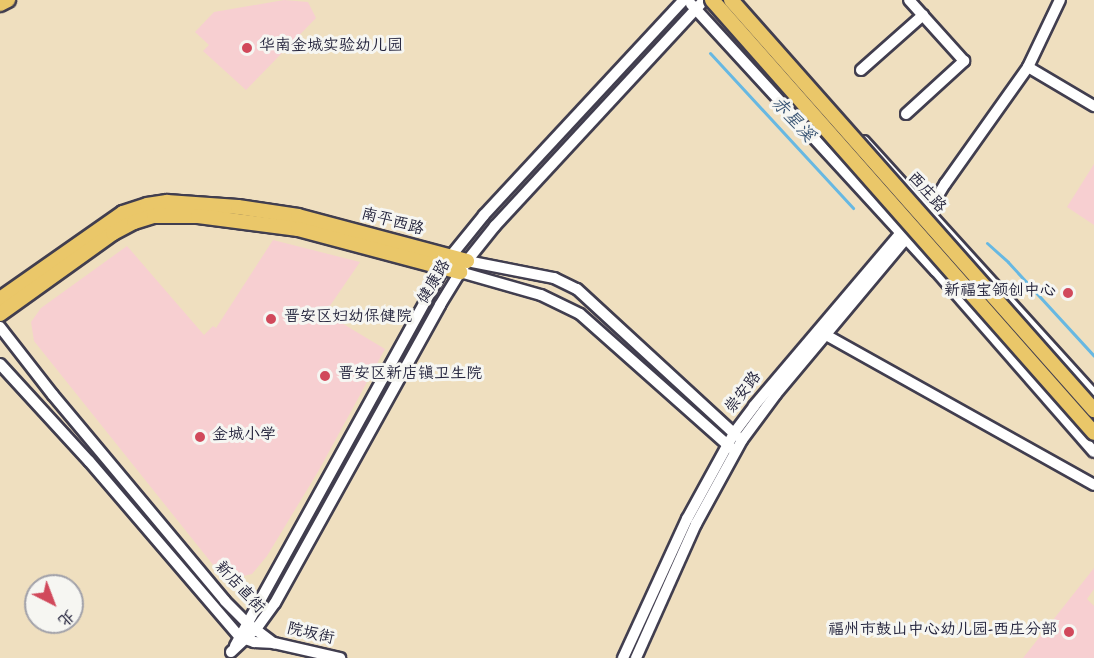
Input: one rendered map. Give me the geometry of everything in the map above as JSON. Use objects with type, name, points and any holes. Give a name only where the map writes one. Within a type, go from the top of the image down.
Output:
[{"type":"main road","points":[[0,4],[8,0]]},
{"type":"main road","points":[[712,0],[1094,433]]},
{"type":"main road","name":"西庄路","points":[[732,0],[1094,410]]},
{"type":"main road","name":"南平西路","points":[[0,300],[113,219],[136,208],[156,203],[209,204],[288,215],[447,262]]},
{"type":"main road","name":"南平西路","points":[[0,314],[113,233],[134,222],[154,216],[198,216],[279,225],[464,266]]},
{"type":"street","points":[[685,0],[903,236],[1094,452]]},
{"type":"street","name":"健康路","points":[[231,655],[251,626],[447,262],[484,215],[685,0]]},
{"type":"street","name":"健康路","points":[[251,626],[275,603],[464,266],[495,225],[704,0]]},
{"type":"street","points":[[732,0],[926,209],[1094,395]]},
{"type":"street","name":"崇安路","points":[[623,658],[687,519],[738,437],[753,406],[903,236],[945,184],[1028,67],[1060,0]]},
{"type":"street","points":[[906,114],[964,61],[923,15],[915,2]]},
{"type":"street","points":[[861,70],[923,15]]},
{"type":"street","points":[[1028,67],[1094,106]]},
{"type":"street","name":"崇安路","points":[[738,437],[826,335],[903,236]]},
{"type":"street","name":"南平西路","points":[[464,266],[554,278],[577,289],[738,437]]},
{"type":"street","name":"南平西路","points":[[464,266],[541,295],[580,314],[731,448]]},
{"type":"street","name":"新店直街","points":[[0,327],[60,404],[225,601],[251,626],[274,643]]},
{"type":"street","points":[[826,335],[1094,485]]},
{"type":"street","name":"新店直街","points":[[0,364],[89,461],[242,639],[274,643]]},
{"type":"street","name":"崇安路","points":[[636,658],[731,448]]},
{"type":"street","name":"院坂街","points":[[274,643],[340,658]]},
{"type":"shaded area","name":"华南金城实验幼儿园","points":[[284,0],[308,2],[316,18],[246,90],[203,51],[209,45],[195,32],[214,12]]},
{"type":"shaded area","points":[[1094,164],[1094,225],[1067,207]]},
{"type":"shaded area","name":"金城小学","points":[[273,240],[360,262],[325,313],[385,349],[319,470],[267,556],[252,574],[230,579],[218,571],[34,341],[31,322],[41,308],[127,246],[204,335],[213,326],[216,328]]},
{"type":"shaded area","name":"福州市鼓山中心幼儿园-西庄分部","points":[[1094,568],[1094,589],[1087,599],[1094,606],[1094,658],[1023,658]]},
{"type":"waterway","name":"赤星溪","points":[[710,53],[853,208]]},
{"type":"waterway","name":"赤星溪","points":[[987,243],[1008,262],[1094,356]]},
{"type":"place","name":"华南金城实验幼儿园","points":[[247,48]]},
{"type":"place","name":"新福宝领创中心","points":[[1068,293]]},
{"type":"place","name":"晋安区妇幼保健院","points":[[271,319]]},
{"type":"place","name":"晋安区新店镇卫生院","points":[[325,376]]},
{"type":"place","name":"金城小学","points":[[200,437]]},
{"type":"place","name":"福州市鼓山中心幼儿园-西庄分部","points":[[1069,632]]}]
